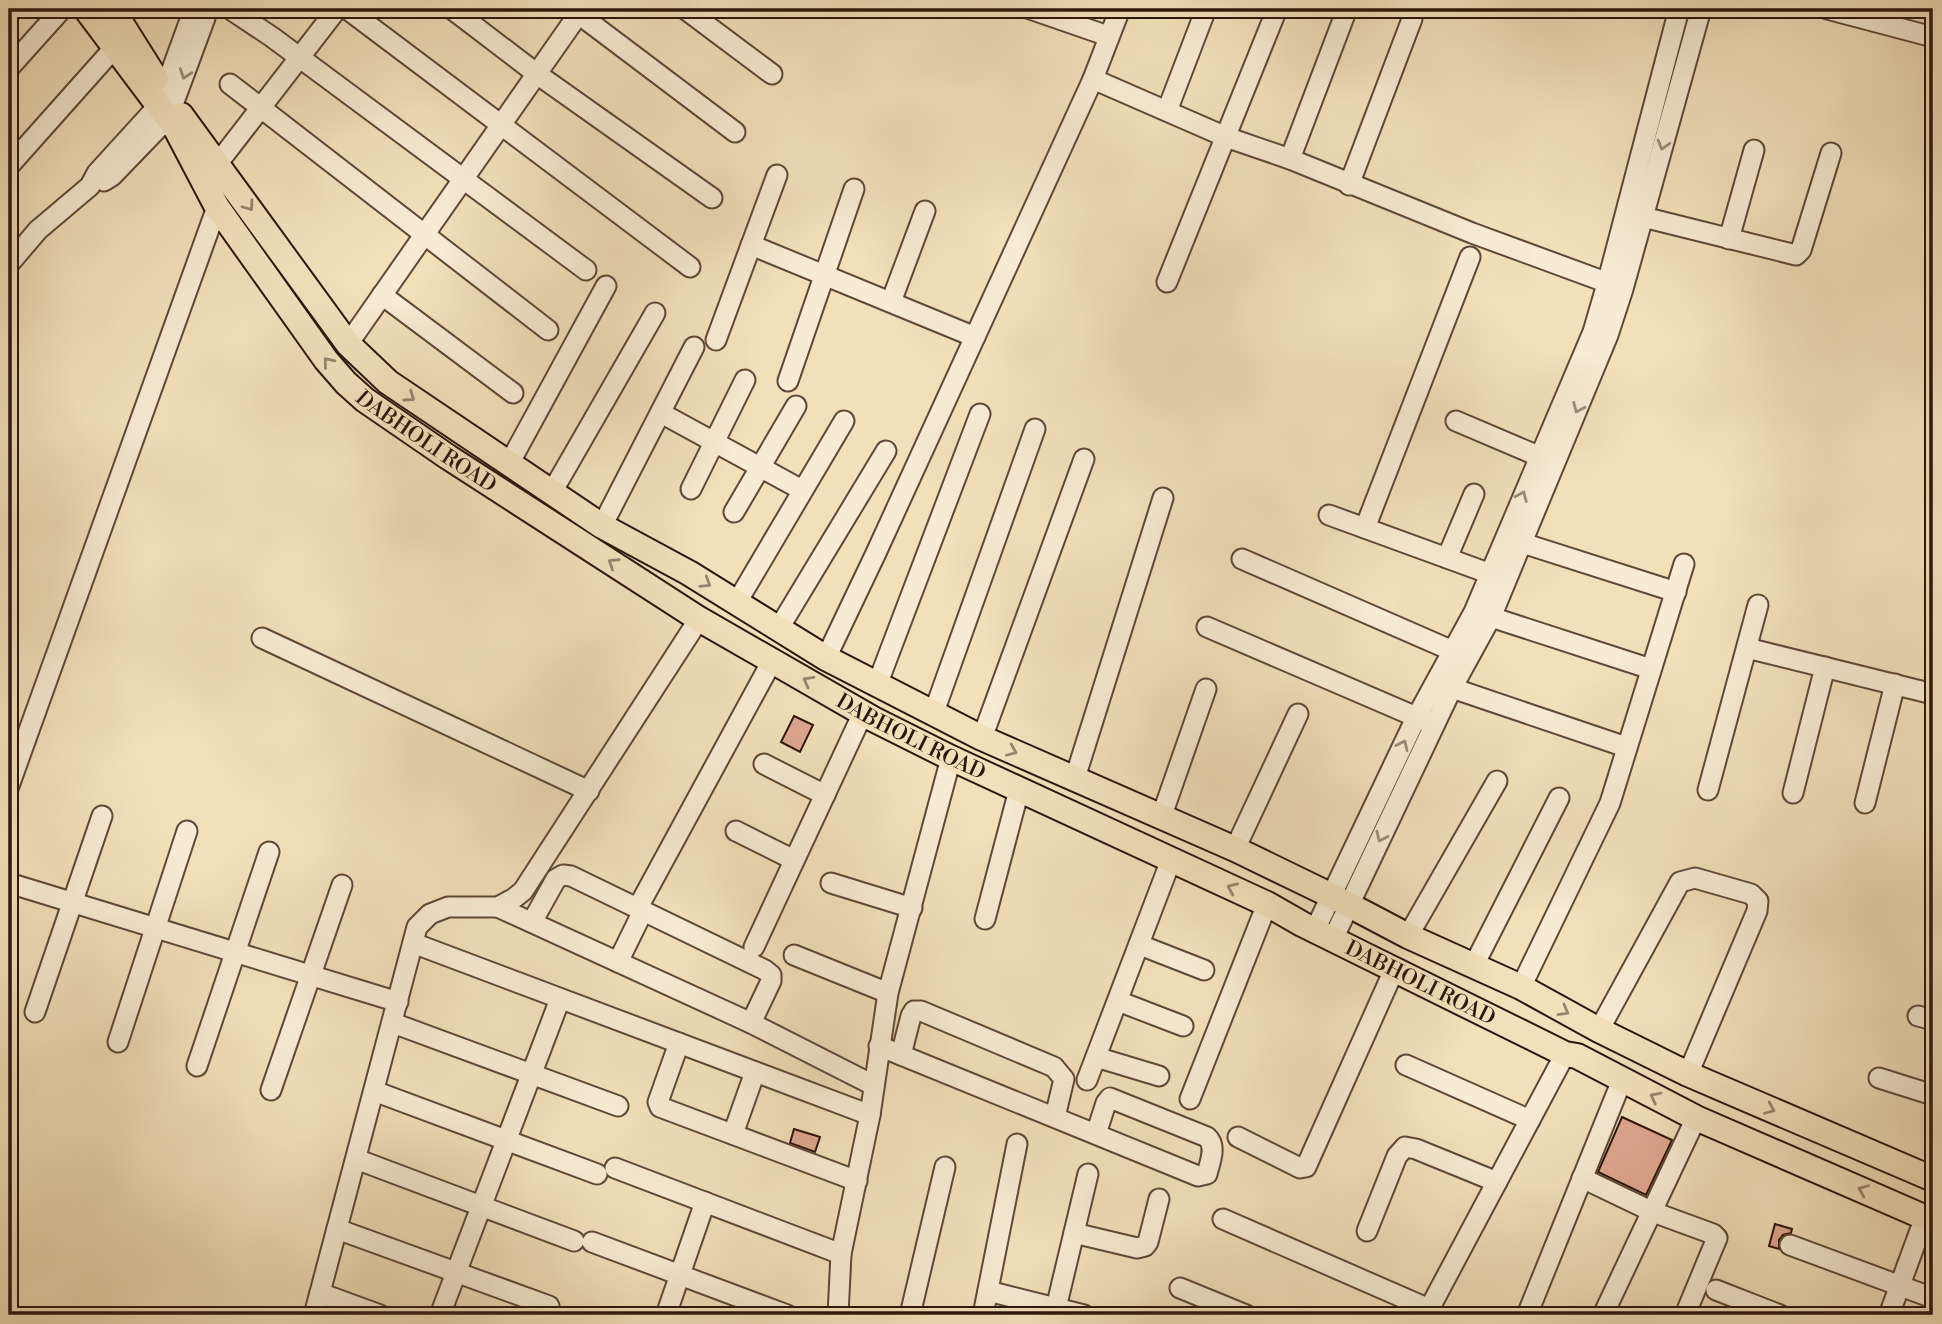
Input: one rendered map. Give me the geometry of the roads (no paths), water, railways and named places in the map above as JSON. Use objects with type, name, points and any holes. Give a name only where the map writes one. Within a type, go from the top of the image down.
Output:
[{"type":"main road","name":"DABHOLI ROAD","points":[[86,9],[115,47],[218,163],[348,344],[388,382],[602,526],[689,573],[826,658],[982,738],[1235,849],[1408,936],[1521,987],[1688,1074],[1933,1178]]},
{"type":"main road","name":"DABHOLI ROAD","points":[[112,9],[166,105],[217,207],[326,360],[346,383],[447,457],[699,619],[863,713],[951,758],[1267,904],[1394,970],[1565,1054],[1577,1056],[1696,1118],[1929,1219]]},
{"type":"street","points":[[9,68],[62,9]]},
{"type":"street","points":[[166,105],[194,9]]},
{"type":"street","points":[[9,264],[38,230],[90,186],[100,184],[112,176],[166,105],[205,18],[206,9]]},
{"type":"street","points":[[230,9],[301,58],[586,270]]},
{"type":"street","points":[[218,163],[337,9]]},
{"type":"street","points":[[347,9],[690,267]]},
{"type":"street","points":[[452,9],[537,74],[712,198]]},
{"type":"street","points":[[685,9],[772,74]]},
{"type":"street","points":[[1030,9],[1108,36]]},
{"type":"street","points":[[826,658],[1093,79],[1120,9]]},
{"type":"street","points":[[1167,111],[1206,9]]},
{"type":"street","points":[[1167,282],[1276,9]]},
{"type":"street","points":[[1290,159],[1347,9]]},
{"type":"street","points":[[1324,934],[1393,791],[1435,725],[1452,688],[1474,612],[1498,576],[1581,380],[1592,332],[1615,286],[1662,112],[1663,71],[1679,9]]},
{"type":"street","points":[[1662,112],[1682,77],[1702,9]]},
{"type":"street","points":[[1827,9],[1933,37]]},
{"type":"street","points":[[348,344],[537,74],[578,10],[735,132]]},
{"type":"street","points":[[1349,185],[1412,19]]},
{"type":"street","points":[[9,166],[115,47]]},
{"type":"street","points":[[1663,71],[1682,77]]},
{"type":"street","points":[[1093,79],[1226,138],[1290,159],[1349,185],[1615,286]]},
{"type":"street","points":[[230,84],[548,330]]},
{"type":"street","points":[[1729,239],[1754,150]]},
{"type":"street","points":[[1634,214],[1796,255],[1801,250],[1831,153]]},
{"type":"street","points":[[716,340],[776,175]]},
{"type":"street","points":[[788,382],[854,188]]},
{"type":"street","points":[[9,786],[217,207]]},
{"type":"street","points":[[891,302],[925,211]]},
{"type":"street","points":[[751,245],[975,337]]},
{"type":"street","points":[[1365,528],[1470,257]]},
{"type":"street","points":[[510,462],[606,286]]},
{"type":"street","points":[[382,295],[513,393]]},
{"type":"street","points":[[552,492],[656,313]]},
{"type":"street","points":[[602,526],[694,347]]},
{"type":"street","points":[[691,489],[745,380]]},
{"type":"street","points":[[734,512],[796,406]]},
{"type":"street","points":[[662,413],[802,490]]},
{"type":"street","points":[[877,685],[979,414]]},
{"type":"street","points":[[737,602],[844,421]]},
{"type":"street","points":[[1456,421],[1547,459]]},
{"type":"street","points":[[934,712],[1035,429]]},
{"type":"street","points":[[779,628],[886,451]]},
{"type":"street","points":[[982,738],[1084,459]]},
{"type":"street","points":[[1447,558],[1474,494]]},
{"type":"street","points":[[1075,778],[1163,498]]},
{"type":"street","points":[[1329,515],[1498,576]]},
{"type":"street","points":[[1513,540],[1676,593]]},
{"type":"street","points":[[1242,559],[1460,655]]},
{"type":"street","points":[[1521,987],[1603,818],[1684,564]]},
{"type":"street","points":[[1393,791],[1416,718],[1460,655],[1491,617],[1498,576]]},
{"type":"street","points":[[1708,790],[1758,605]]},
{"type":"street","points":[[1491,617],[1651,669]]},
{"type":"street","points":[[498,907],[513,900],[523,891],[699,619]]},
{"type":"street","points":[[1207,627],[1435,725]]},
{"type":"street","points":[[262,638],[589,790]]},
{"type":"street","points":[[1747,648],[1933,694]]},
{"type":"street","points":[[618,961],[643,905],[772,661]]},
{"type":"street","points":[[1793,793],[1825,667]]},
{"type":"street","points":[[1865,803],[1895,684]]},
{"type":"street","points":[[1452,688],[1626,747]]},
{"type":"street","points":[[1161,815],[1206,689]]},
{"type":"street","points":[[754,947],[863,713]]},
{"type":"street","points":[[1235,849],[1298,714]]},
{"type":"street","points":[[838,1315],[841,1254],[870,1115],[888,993],[951,758]]},
{"type":"street","points":[[764,764],[825,794]]},
{"type":"street","points":[[1408,936],[1497,782]]},
{"type":"street","points":[[985,919],[1019,790]]},
{"type":"street","points":[[1473,967],[1559,798]]},
{"type":"street","points":[[35,1012],[102,816]]},
{"type":"street","points":[[118,1042],[187,831]]},
{"type":"street","points":[[736,831],[794,860]]},
{"type":"street","points":[[197,1066],[269,852]]},
{"type":"street","points":[[1087,1080],[1171,860]]},
{"type":"street","points":[[532,922],[556,879],[563,875],[643,905],[771,975],[771,981],[751,1023]]},
{"type":"street","points":[[1599,1030],[1681,882],[1695,878],[1751,894],[1758,901],[1757,911],[1688,1074]]},
{"type":"street","points":[[831,883],[912,908]]},
{"type":"street","points":[[12,884],[398,1002]]},
{"type":"street","points":[[271,1090],[342,885]]},
{"type":"street","points":[[1190,1099],[1267,904]]},
{"type":"street","points":[[314,1315],[417,927],[430,914],[448,907],[498,907],[751,1023],[873,1085]]},
{"type":"street","points":[[413,943],[870,1115]]},
{"type":"street","points":[[1140,945],[1204,970]]},
{"type":"street","points":[[793,955],[888,993]]},
{"type":"street","points":[[1238,1137],[1300,1168],[1306,1167],[1394,970]]},
{"type":"street","points":[[440,1315],[560,999]]},
{"type":"street","points":[[1118,1001],[1183,1026]]},
{"type":"street","points":[[901,1055],[911,1016],[914,1011],[921,1011],[1054,1068],[1064,1079],[1055,1117]]},
{"type":"street","points":[[393,1023],[618,1106]]},
{"type":"street","points":[[679,1043],[658,1102],[660,1107],[857,1181]]},
{"type":"street","points":[[879,1046],[1198,1177],[1207,1174],[1213,1147],[1212,1141],[1207,1137],[1110,1098],[1096,1133]]},
{"type":"street","points":[[1223,1219],[1427,1312],[1565,1054]]},
{"type":"street","points":[[1096,1058],[1159,1076]]},
{"type":"street","points":[[1406,1065],[1530,1120]]},
{"type":"street","points":[[733,1134],[755,1072]]},
{"type":"street","points":[[1879,1078],[1933,1095]]},
{"type":"street","points":[[1527,1315],[1622,1080]]},
{"type":"street","points":[[374,1091],[506,1140],[705,1202],[841,1254]]},
{"type":"street","points":[[1603,1315],[1696,1118]]},
{"type":"street","points":[[983,1315],[1017,1144]]},
{"type":"street","points":[[1367,1231],[1397,1156],[1405,1147],[1497,1182]]},
{"type":"street","points":[[356,1159],[787,1315]]},
{"type":"street","points":[[910,1315],[945,1167]]},
{"type":"street","points":[[1056,1308],[1088,1174]]},
{"type":"street","points":[[1582,1178],[1653,1212],[1713,1234],[1717,1238],[1685,1315]]},
{"type":"street","points":[[1074,1234],[1138,1248],[1144,1246],[1148,1242],[1159,1199]]},
{"type":"street","points":[[666,1315],[705,1202]]},
{"type":"street","points":[[1889,1315],[1929,1219]]},
{"type":"street","points":[[337,1228],[549,1306]]},
{"type":"street","points":[[1790,1245],[1933,1298]]},
{"type":"street","points":[[1180,1288],[1246,1315]]},
{"type":"street","points":[[1716,1290],[1780,1315]]},
{"type":"street","points":[[988,1291],[1084,1315]]},
{"type":"street","points":[[320,1293],[380,1315]]}]
